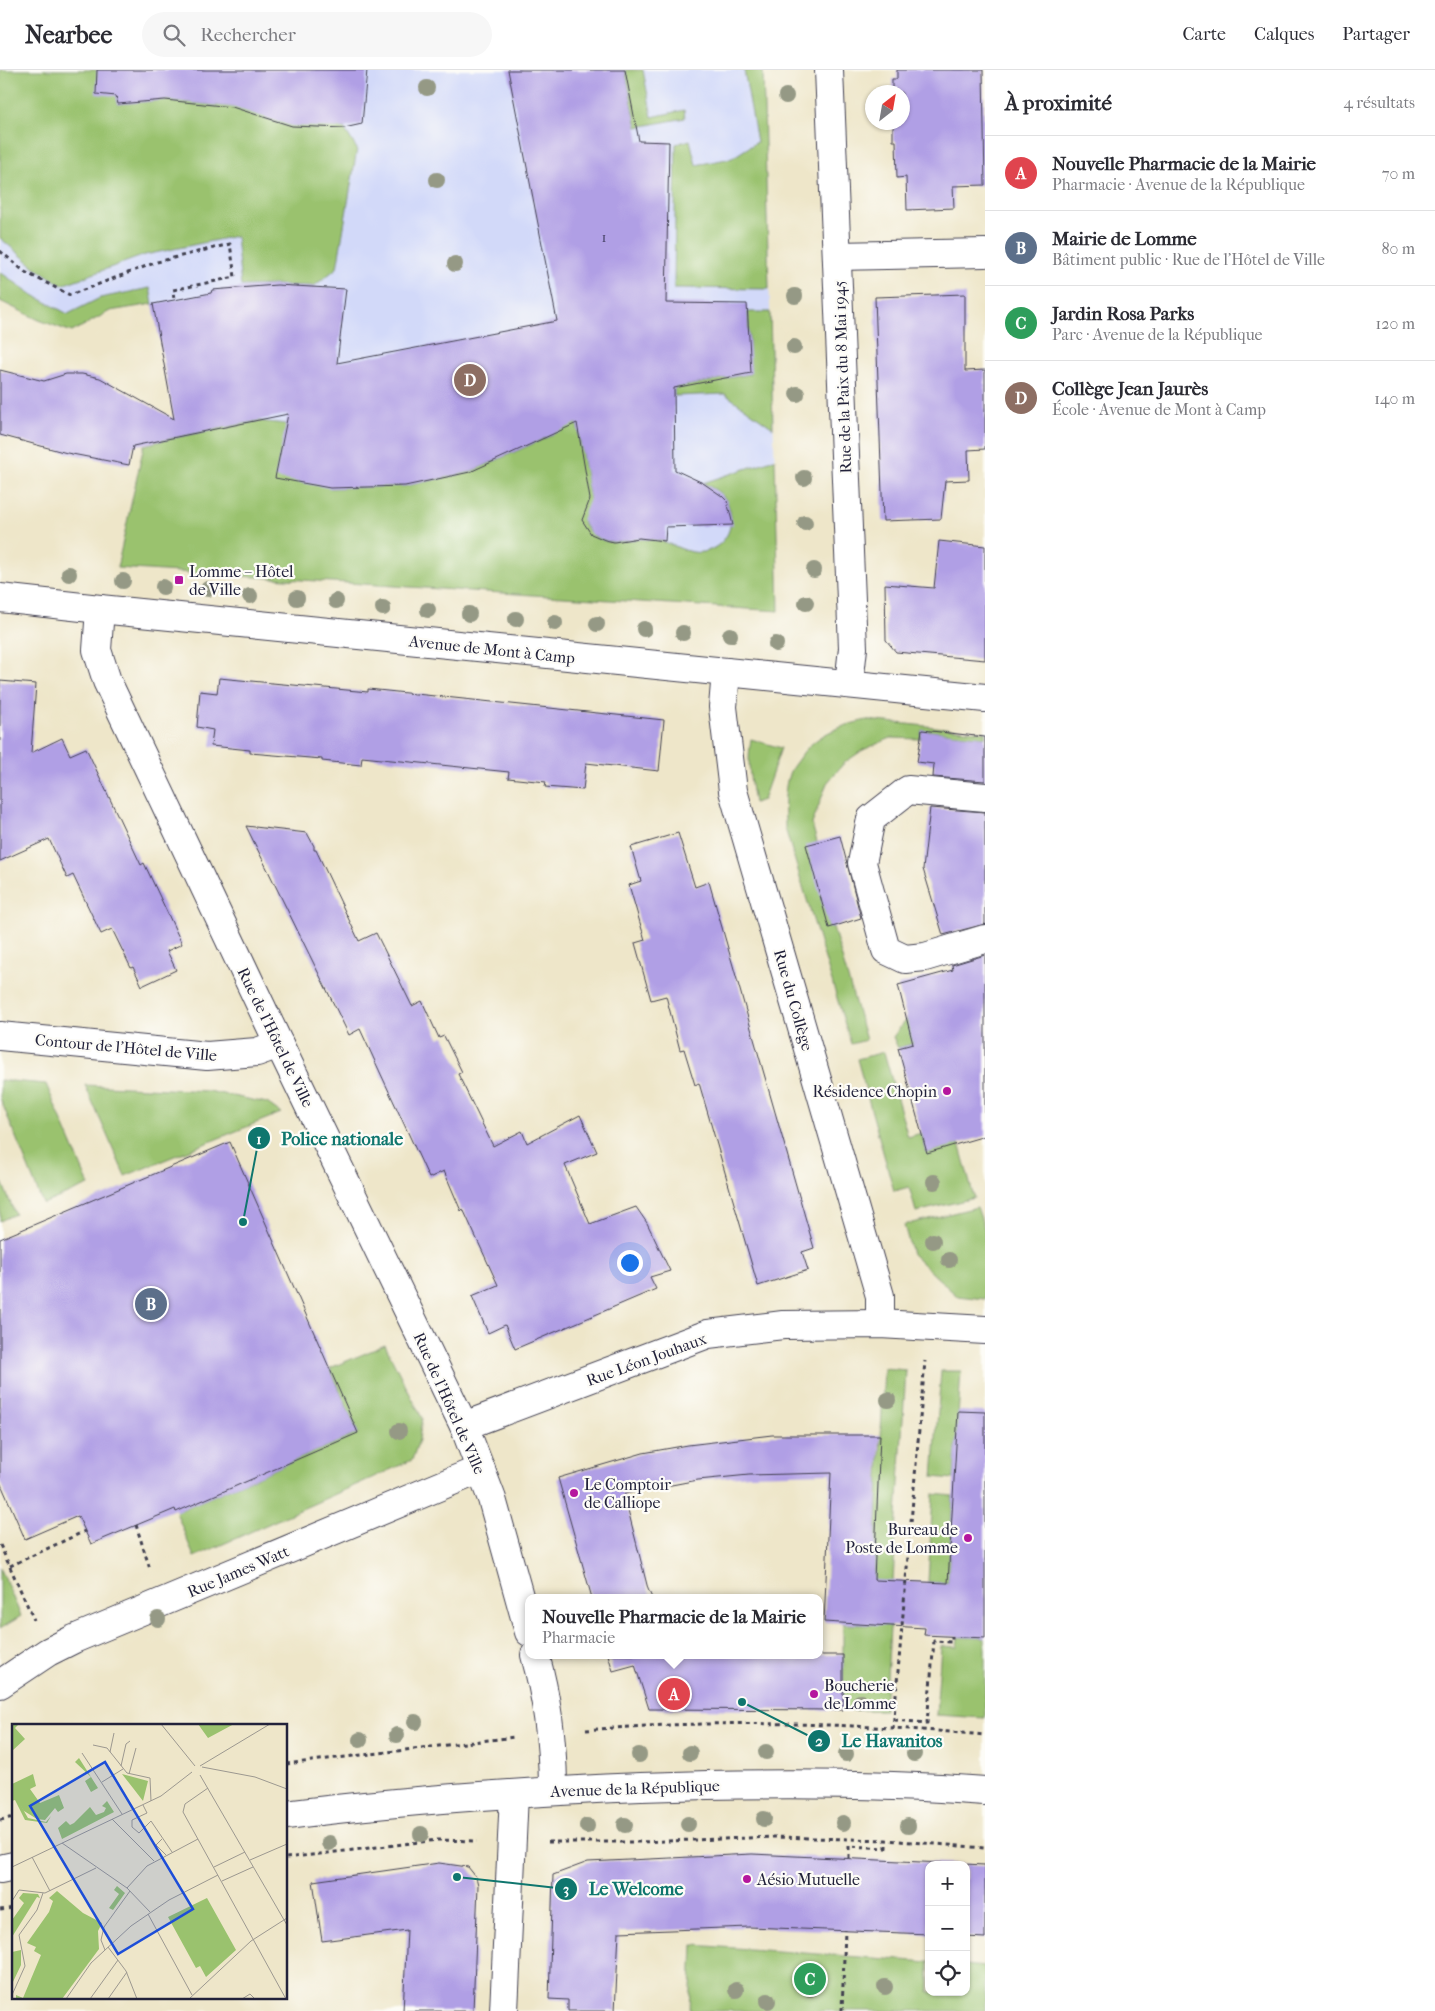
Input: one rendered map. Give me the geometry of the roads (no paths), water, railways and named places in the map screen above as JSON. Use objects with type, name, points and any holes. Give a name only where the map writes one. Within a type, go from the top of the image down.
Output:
[{"type":"street","name":"Rue de la Paix du 8 Mai 1945","points":[[829,70],[853,648],[848,684]]},
{"type":"street","points":[[837,256],[985,253]]},
{"type":"street","name":"Avenue de Mont à Camp","points":[[0,598],[985,698]]},
{"type":"street","name":"Rue de l'Hôtel de Ville","points":[[100,609],[97,650],[100,665],[279,1044],[464,1426],[500,1524],[525,1617]]},
{"type":"street","name":"Rue du Collège","points":[[726,672],[723,707],[733,791],[880,1296],[880,1324]]},
{"type":"street","points":[[985,797],[908,790],[871,819],[862,863],[886,950],[905,959],[924,957],[985,939]]},
{"type":"street","name":"Contour de l'Hôtel de Ville","points":[[0,1036],[207,1056],[240,1055],[257,1052],[279,1044]]},
{"type":"street","name":"Rue Léon Jouhaux","points":[[464,1426],[708,1334],[783,1325],[880,1324],[985,1330]]},
{"type":"street","name":"Rue James Watt","points":[[0,1684],[48,1652],[481,1469]]},
{"type":"street","points":[[536,1659],[547,1700],[551,1733],[553,1791]]},
{"type":"street","name":"Avenue de la République","points":[[288,1815],[353,1807],[553,1791],[764,1783],[898,1786],[985,1791]]},
{"type":"street","points":[[504,2011],[514,1794]]},
{"type":"place","name":"Collège Jean Jaurès","points":[[470,380]]},
{"type":"place","name":"Lomme – Hôtel de Ville","points":[[179,580]]},
{"type":"place","name":"Résidence Chopin","points":[[947,1091]]},
{"type":"place","name":"Police nationale","points":[[243,1222]]},
{"type":"place","name":"Mairie de Lomme","points":[[151,1304]]},
{"type":"place","name":"Le Comptoir de Calliope","points":[[574,1493]]},
{"type":"place","name":"Bureau de Poste de Lomme","points":[[968,1538]]},
{"type":"place","name":"Nouvelle Pharmacie de la Mairie","points":[[674,1694]]},
{"type":"place","name":"Boucherie de Lomme","points":[[814,1694]]},
{"type":"place","name":"Le Havanitos","points":[[742,1702]]},
{"type":"place","name":"Le Welcome","points":[[457,1877]]},
{"type":"place","name":"Aésio Mutuelle","points":[[747,1879]]},
{"type":"place","name":"Jardin Rosa Parks","points":[[810,1979]]}]
